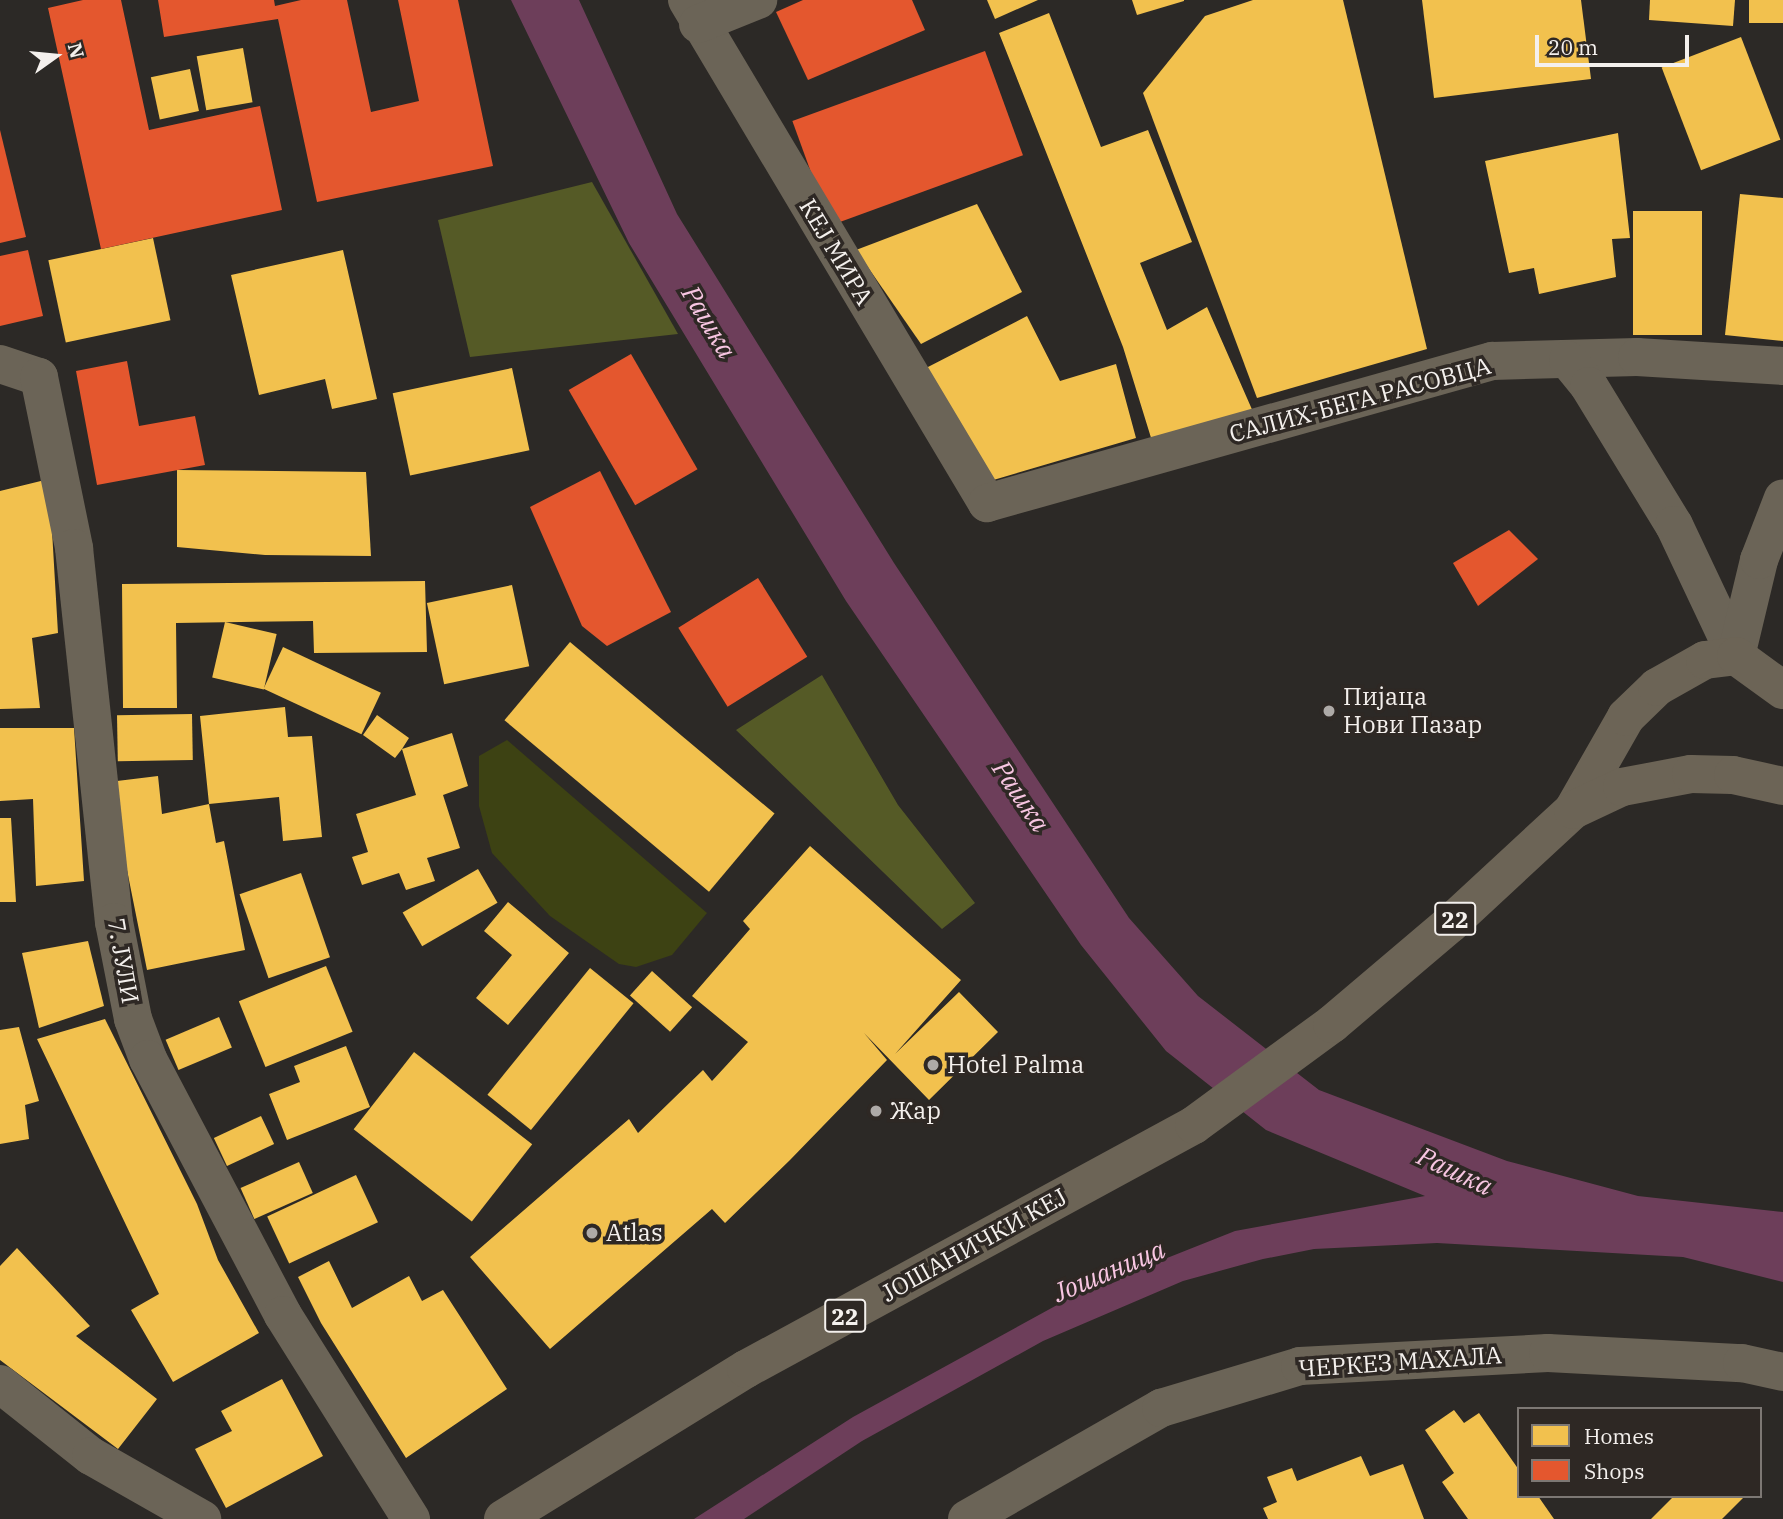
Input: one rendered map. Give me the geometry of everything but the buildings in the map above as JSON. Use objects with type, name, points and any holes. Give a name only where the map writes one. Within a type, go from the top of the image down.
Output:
[{"type":"main road","points":[[1737,656],[1783,690]]},
{"type":"main road","name":"22","points":[[1573,810],[1626,717],[1657,687],[1705,660],[1737,656]]},
{"type":"main road","name":"22","points":[[1573,810],[1622,788],[1691,774],[1733,775],[1783,786]]},
{"type":"main road","name":"ЈОШАНИЧКИ КЕЈ","points":[[503,1519],[746,1369],[1194,1125],[1332,1024],[1450,923],[1573,810]]},
{"type":"street","points":[[693,12],[758,0]]},
{"type":"street","name":"КЕЈ МИРА","points":[[693,12],[987,503]]},
{"type":"street","name":"САЛИХ-БЕГА РАСОВЦА","points":[[987,503],[1458,369],[1492,362],[1637,357],[1783,366]]},
{"type":"street","points":[[1568,360],[1589,386],[1674,525],[1737,656]]},
{"type":"street","name":"7. ЈУЛИ","points":[[0,364],[39,377],[71,536],[97,734],[114,922],[133,1019],[148,1059],[283,1315],[411,1519]]},
{"type":"street","points":[[1737,656],[1759,561],[1783,498]]},
{"type":"street","name":"ЧЕРКЕЗ МАХАЛА","points":[[967,1519],[1161,1409],[1300,1366],[1548,1353],[1742,1363],[1783,1372]]},
{"type":"street","points":[[0,1384],[91,1456],[202,1519]]},
{"type":"green space","points":[[592,182],[678,334],[470,357],[438,220]]},
{"type":"green space","points":[[822,675],[898,805],[975,903],[942,929],[736,730]]},
{"type":"green space","points":[[507,740],[707,913],[672,955],[636,967],[619,964],[550,916],[492,853],[479,806],[479,756]]},
{"type":"water","name":"Рашка","points":[[511,0],[579,0],[677,214],[894,563],[1129,918],[1198,996],[1319,1090],[1507,1161],[1638,1196],[1783,1212],[1783,1282],[1683,1257],[1437,1243],[1314,1249],[1263,1259],[1183,1281],[1043,1341],[862,1441],[744,1519],[694,1519],[853,1417],[1079,1293],[1235,1231],[1425,1196],[1266,1130],[1166,1051],[1081,945],[846,601],[629,243]]},
{"type":"place","name":"Пијаца Нови Пазар","points":[[1329,711]]},
{"type":"place","name":"Hotel Palma","points":[[933,1065]]},
{"type":"place","name":"Жар","points":[[876,1111]]},
{"type":"place","name":"Atlas","points":[[592,1233]]},
{"type":"water label","name":"Јошаница","points":[[1109,1271]]}]
